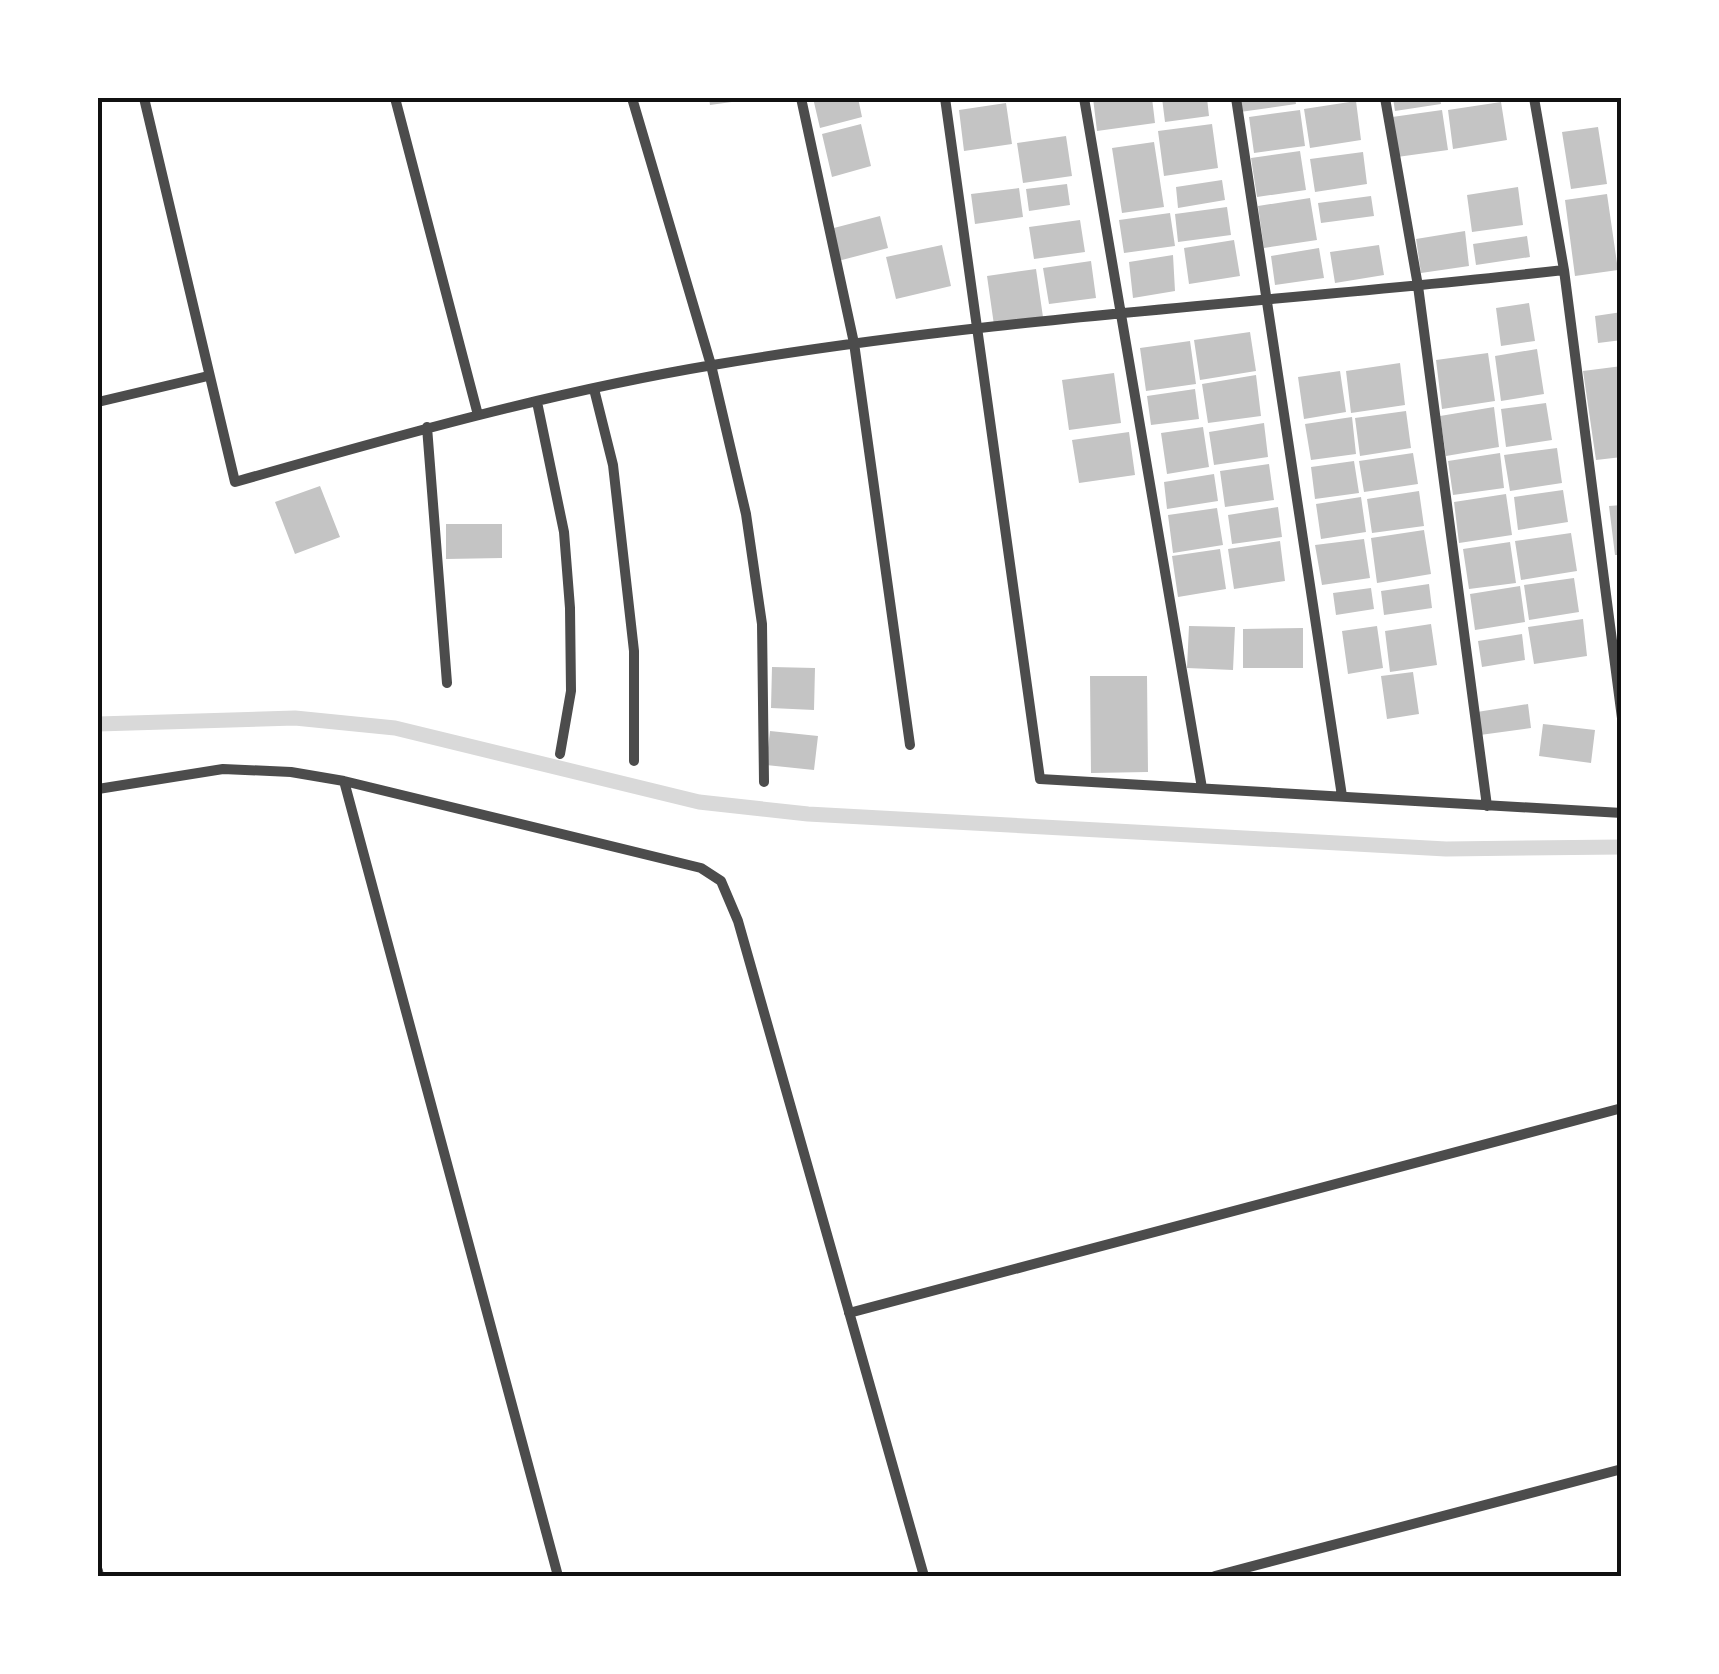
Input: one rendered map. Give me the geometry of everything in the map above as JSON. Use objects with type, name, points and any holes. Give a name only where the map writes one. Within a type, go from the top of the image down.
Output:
[{"type":"street","points":[[144,98],[236,482],[478,415],[711,365],[979,329],[1564,270]]},
{"type":"street","points":[[395,98],[478,415]]},
{"type":"street","points":[[632,98],[711,365],[757,573],[762,624],[764,782]]},
{"type":"street","points":[[801,98],[854,344],[910,746]]},
{"type":"street","points":[[945,98],[1040,778],[1622,814]]},
{"type":"street","points":[[1084,98],[1202,788]]},
{"type":"street","points":[[1236,98],[1342,796]]},
{"type":"street","points":[[1385,98],[1418,286],[1487,806]]},
{"type":"street","points":[[1534,98],[1564,270],[1622,718]]},
{"type":"street","points":[[98,402],[208,376]]},
{"type":"street","points":[[594,389],[613,465],[632,633],[634,761]]},
{"type":"street","points":[[536,402],[564,532],[570,608],[572,691],[560,754]]},
{"type":"street","points":[[428,428],[447,683]]},
{"type":"street","points":[[98,789],[223,770],[291,772],[344,781],[701,868],[721,881],[738,921],[924,1576]]},
{"type":"street","points":[[344,781],[558,1576]]},
{"type":"street","points":[[849,1312],[1622,1108]]},
{"type":"street","points":[[1215,1576],[1622,1469]]},
{"type":"building","points":[[709,98],[746,98],[746,100],[710,105]]},
{"type":"building","points":[[813,98],[858,98],[862,117],[820,128]]},
{"type":"building","points":[[1093,98],[1152,98],[1155,123],[1097,131]]},
{"type":"building","points":[[1162,98],[1207,98],[1209,116],[1165,122]]},
{"type":"building","points":[[1238,98],[1295,98],[1296,104],[1240,112]]},
{"type":"building","points":[[1393,98],[1440,98],[1441,104],[1395,111]]},
{"type":"building","points":[[1356,101],[1361,140],[1310,148],[1304,109]]},
{"type":"building","points":[[1501,102],[1507,140],[1453,149],[1448,110]]},
{"type":"building","points":[[1006,103],[1012,144],[964,151],[959,110]]},
{"type":"building","points":[[1300,110],[1305,146],[1254,153],[1249,117]]},
{"type":"building","points":[[1442,110],[1448,150],[1397,157],[1392,117]]},
{"type":"building","points":[[861,124],[871,166],[832,177],[822,134]]},
{"type":"building","points":[[1212,124],[1218,168],[1164,176],[1158,131]]},
{"type":"building","points":[[1598,127],[1607,184],[1571,189],[1562,132]]},
{"type":"building","points":[[1066,136],[1072,176],[1023,183],[1017,143]]},
{"type":"building","points":[[1154,142],[1164,207],[1122,213],[1112,148]]},
{"type":"building","points":[[1300,151],[1306,190],[1257,197],[1251,158]]},
{"type":"building","points":[[1363,152],[1367,184],[1315,192],[1310,159]]},
{"type":"building","points":[[1222,180],[1225,200],[1178,208],[1176,187]]},
{"type":"building","points":[[1067,184],[1070,205],[1029,211],[1026,189]]},
{"type":"building","points":[[1518,187],[1523,225],[1472,232],[1467,195]]},
{"type":"building","points":[[1019,188],[1023,217],[975,224],[971,194]]},
{"type":"building","points":[[1607,194],[1618,270],[1575,276],[1565,200]]},
{"type":"building","points":[[1371,196],[1374,216],[1321,223],[1318,203]]},
{"type":"building","points":[[1310,198],[1317,240],[1264,248],[1258,206]]},
{"type":"building","points":[[1227,207],[1231,235],[1178,242],[1175,214]]},
{"type":"building","points":[[1170,213],[1175,246],[1124,253],[1119,220]]},
{"type":"building","points":[[880,216],[888,248],[838,261],[830,229]]},
{"type":"building","points":[[1080,220],[1085,252],[1034,259],[1029,227]]},
{"type":"building","points":[[1465,231],[1469,266],[1421,273],[1416,239]]},
{"type":"building","points":[[1527,236],[1530,257],[1476,265],[1473,244]]},
{"type":"building","points":[[1234,240],[1240,276],[1189,284],[1184,248]]},
{"type":"building","points":[[942,245],[951,286],[896,299],[886,257]]},
{"type":"building","points":[[1379,245],[1384,275],[1335,283],[1330,252]]},
{"type":"building","points":[[1319,248],[1324,278],[1275,285],[1271,256]]},
{"type":"building","points":[[1173,255],[1175,291],[1133,298],[1129,262]]},
{"type":"building","points":[[1091,261],[1096,298],[1049,304],[1043,268]]},
{"type":"building","points":[[1036,269],[1043,317],[994,325],[987,276]]},
{"type":"building","points":[[1529,303],[1535,341],[1501,346],[1496,308]]},
{"type":"building","points":[[1622,312],[1622,340],[1598,343],[1595,316]]},
{"type":"building","points":[[1250,332],[1256,371],[1200,380],[1194,340]]},
{"type":"building","points":[[1190,341],[1196,384],[1146,391],[1140,348]]},
{"type":"building","points":[[1537,349],[1544,394],[1501,401],[1495,356]]},
{"type":"building","points":[[1488,353],[1495,401],[1442,409],[1436,360]]},
{"type":"building","points":[[1400,363],[1405,405],[1351,413],[1346,371]]},
{"type":"building","points":[[1622,366],[1622,457],[1596,460],[1583,371]]},
{"type":"building","points":[[1340,371],[1346,412],[1304,419],[1298,377]]},
{"type":"building","points":[[1114,373],[1121,423],[1069,430],[1062,380]]},
{"type":"building","points":[[1256,375],[1261,416],[1208,423],[1202,384]]},
{"type":"building","points":[[1195,389],[1199,419],[1151,425],[1147,396]]},
{"type":"building","points":[[1546,403],[1552,440],[1506,447],[1501,409]]},
{"type":"building","points":[[1494,407],[1499,447],[1446,456],[1440,416]]},
{"type":"building","points":[[1406,411],[1411,448],[1360,456],[1355,418]]},
{"type":"building","points":[[1352,417],[1356,454],[1311,460],[1305,424]]},
{"type":"building","points":[[1264,423],[1268,457],[1214,465],[1209,432]]},
{"type":"building","points":[[1203,427],[1209,467],[1167,474],[1161,433]]},
{"type":"building","points":[[1129,432],[1135,475],[1079,483],[1072,440]]},
{"type":"building","points":[[1557,448],[1562,483],[1510,491],[1504,455]]},
{"type":"building","points":[[1413,453],[1418,484],[1364,492],[1359,461]]},
{"type":"building","points":[[1500,453],[1504,488],[1453,495],[1448,461]]},
{"type":"building","points":[[1354,461],[1359,493],[1315,499],[1311,467]]},
{"type":"building","points":[[1269,464],[1274,500],[1225,507],[1220,471]]},
{"type":"building","points":[[1214,474],[1218,501],[1167,509],[1164,482]]},
{"type":"building","points":[[320,486],[340,537],[295,554],[275,502]]},
{"type":"building","points":[[1563,490],[1568,522],[1518,530],[1514,497]]},
{"type":"building","points":[[1419,491],[1424,526],[1372,533],[1367,499]]},
{"type":"building","points":[[1506,494],[1512,535],[1459,543],[1454,502]]},
{"type":"building","points":[[1361,497],[1366,532],[1321,539],[1316,504]]},
{"type":"building","points":[[1622,505],[1622,555],[1615,555],[1609,506]]},
{"type":"building","points":[[1278,507],[1282,537],[1232,544],[1228,515]]},
{"type":"building","points":[[1217,508],[1223,545],[1173,553],[1168,515]]},
{"type":"building","points":[[446,524],[502,524],[502,558],[446,559]]},
{"type":"building","points":[[1424,530],[1431,574],[1377,583],[1371,538]]},
{"type":"building","points":[[1571,533],[1577,571],[1521,580],[1515,541]]},
{"type":"building","points":[[1364,539],[1370,578],[1322,585],[1315,545]]},
{"type":"building","points":[[1280,541],[1285,581],[1234,589],[1228,549]]},
{"type":"building","points":[[1510,542],[1516,583],[1469,589],[1463,549]]},
{"type":"building","points":[[1220,549],[1226,589],[1178,597],[1172,556]]},
{"type":"building","points":[[1574,578],[1579,612],[1529,620],[1524,585]]},
{"type":"building","points":[[1429,584],[1432,608],[1384,615],[1381,591]]},
{"type":"building","points":[[1520,586],[1525,622],[1475,630],[1470,594]]},
{"type":"building","points":[[1371,588],[1374,609],[1336,615],[1333,593]]},
{"type":"building","points":[[1583,619],[1587,656],[1534,664],[1528,627]]},
{"type":"building","points":[[1431,624],[1437,665],[1390,672],[1385,631]]},
{"type":"building","points":[[1189,626],[1235,627],[1233,670],[1187,668]]},
{"type":"building","points":[[1377,626],[1383,668],[1348,674],[1342,631]]},
{"type":"building","points":[[1303,628],[1303,668],[1243,668],[1243,629]]},
{"type":"building","points":[[1522,634],[1525,660],[1482,667],[1478,641]]},
{"type":"building","points":[[772,667],[815,668],[814,710],[771,708]]},
{"type":"building","points":[[1413,672],[1419,714],[1387,719],[1381,676]]},
{"type":"building","points":[[1090,676],[1147,676],[1148,772],[1091,773]]},
{"type":"building","points":[[1528,704],[1531,728],[1480,735],[1477,712]]},
{"type":"building","points":[[1543,724],[1595,730],[1591,763],[1539,756]]},
{"type":"building","points":[[770,731],[818,736],[814,770],[766,765]]},
{"type":"waterway","points":[[98,724],[295,718],[395,728],[699,802],[808,814],[1446,849],[1622,847]]}]
